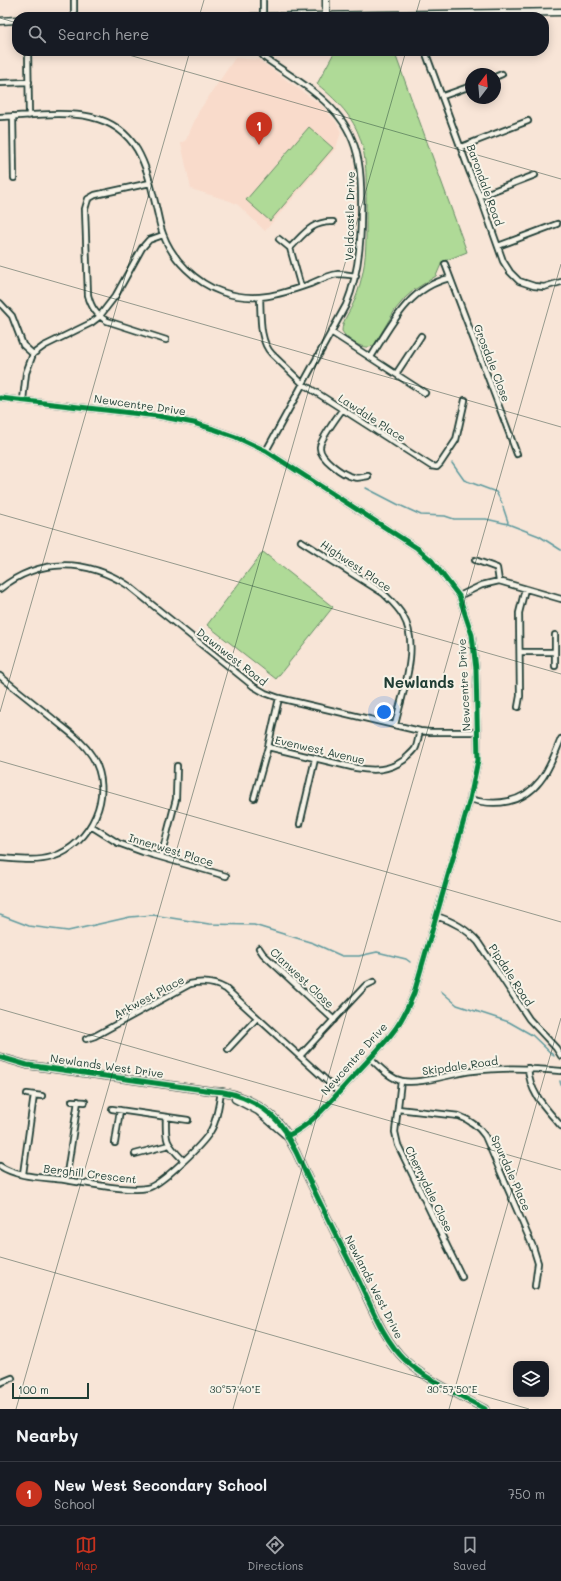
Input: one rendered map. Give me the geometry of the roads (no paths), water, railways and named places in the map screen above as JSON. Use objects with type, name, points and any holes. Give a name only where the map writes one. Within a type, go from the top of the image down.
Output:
[{"type":"street","points":[[74,0],[74,12]]},
{"type":"street","points":[[263,0],[263,12]]},
{"type":"street","points":[[326,0],[326,12]]},
{"type":"street","points":[[549,12],[561,12]]},
{"type":"street","points":[[0,21],[12,20]]},
{"type":"street","points":[[28,56],[29,116]]},
{"type":"street","name":"Veldcastle Drive","points":[[263,56],[322,99],[336,112],[351,136],[358,157],[362,182],[359,262],[346,306],[266,451]]},
{"type":"street","name":"Barondale Road","points":[[427,56],[498,246],[510,272],[519,281],[529,285],[544,287],[561,282]]},
{"type":"street","points":[[0,82],[29,82]]},
{"type":"street","points":[[443,96],[465,88]]},
{"type":"street","points":[[0,116],[76,114],[92,117],[114,125],[128,137],[138,149],[147,170],[163,235],[177,259],[195,277],[220,292],[234,296],[260,298],[284,293],[334,275],[356,276]]},
{"type":"street","points":[[13,116],[14,178]]},
{"type":"street","points":[[461,147],[528,121]]},
{"type":"street","points":[[480,196],[535,175]]},
{"type":"street","points":[[150,183],[95,195],[88,199],[85,209],[88,295],[91,306],[99,317],[166,340]]},
{"type":"street","points":[[290,248],[312,227],[319,223],[334,222]]},
{"type":"street","points":[[498,246],[557,224]]},
{"type":"street","points":[[23,400],[26,373],[34,354],[44,346],[91,323],[99,317],[116,295],[142,248],[149,240],[163,235]]},
{"type":"street","points":[[279,238],[290,248],[301,287]]},
{"type":"street","name":"Grosdale Close","points":[[445,264],[517,454]]},
{"type":"street","points":[[370,357],[410,299],[425,287],[440,280],[450,278]]},
{"type":"street","name":"Lawdale Place","points":[[260,298],[265,346],[272,354],[303,384],[431,466],[437,467],[455,443],[465,400]]},
{"type":"street","points":[[0,303],[12,316],[22,345],[34,354]]},
{"type":"street","points":[[331,332],[425,393]]},
{"type":"street","points":[[396,374],[421,336]]},
{"type":"street","name":"Newcentre Drive","points":[[0,398],[175,419],[214,429],[236,437],[266,451],[417,548],[432,561],[459,596],[472,635],[476,670],[478,760],[470,799],[411,1001],[396,1028],[339,1092],[309,1123],[299,1131],[287,1136]]},
{"type":"street","points":[[342,410],[321,443],[320,453],[323,457],[346,474],[354,478],[368,476]]},
{"type":"street","name":"Highwest Place","points":[[301,541],[383,593],[404,617],[411,643],[410,660],[395,725]]},
{"type":"street","points":[[475,560],[497,568],[499,581]]},
{"type":"street","name":"Dawnwest Road","points":[[0,589],[8,582],[26,572],[62,565],[80,566],[114,577],[129,586],[253,686],[265,693],[278,698],[420,731],[477,732]]},
{"type":"street","points":[[459,596],[482,585],[499,581],[561,599]]},
{"type":"street","points":[[518,708],[520,696],[519,613],[525,589]]},
{"type":"street","points":[[555,635],[555,666]]},
{"type":"street","points":[[520,652],[554,652]]},
{"type":"street","points":[[0,676],[81,742],[93,756],[98,770],[101,795],[98,810],[91,826],[84,836],[73,846],[51,857],[32,860],[0,858]]},
{"type":"street","points":[[254,798],[268,747],[278,698]]},
{"type":"street","name":"Evenwest Avenue","points":[[268,747],[369,770],[388,768],[396,765],[411,754],[415,748],[420,731]]},
{"type":"street","points":[[470,799],[492,804],[503,803],[518,798],[532,790],[547,771],[561,739]]},
{"type":"street","points":[[300,824],[315,758]]},
{"type":"street","points":[[161,857],[176,799],[178,766]]},
{"type":"street","name":"Innerwest Place","points":[[91,826],[118,843],[143,852],[226,876]]},
{"type":"street","name":"Pipdale Road","points":[[436,916],[457,924],[478,942],[528,1019],[556,1048],[561,1056]]},
{"type":"street","name":"Clanwest Close","points":[[259,948],[263,954],[334,1020]]},
{"type":"street","name":"Arkwest Place","points":[[86,1039],[95,1036],[190,984],[198,982],[212,983],[226,989],[339,1092]]},
{"type":"street","points":[[300,1056],[365,986],[373,982]]},
{"type":"street","points":[[228,1049],[257,1018]]},
{"type":"street","name":"Newlands West Drive","points":[[0,1057],[27,1065],[212,1091],[221,1093],[249,1106],[262,1115],[287,1136],[383,1330],[396,1350],[412,1366],[430,1379],[485,1409]]},
{"type":"street","points":[[370,1058],[390,1076],[401,1081]]},
{"type":"street","points":[[528,1068],[530,1083],[534,1093],[561,1126]]},
{"type":"street","name":"Skipdale Road","points":[[401,1081],[419,1081],[473,1070],[528,1068],[561,1071]]},
{"type":"street","name":"Cherrydale Close","points":[[401,1081],[395,1132],[398,1145],[462,1277]]},
{"type":"street","name":"Berghill Crescent","points":[[0,1166],[8,1171],[23,1174],[132,1189],[146,1189],[163,1180],[210,1132],[215,1119],[221,1093]]},
{"type":"street","points":[[27,1094],[42,1096]]},
{"type":"street","points":[[23,1174],[34,1095]]},
{"type":"street","points":[[72,1101],[84,1102]]},
{"type":"street","points":[[66,1180],[78,1101]]},
{"type":"street","points":[[112,1108],[188,1120]]},
{"type":"street","name":"Spurdale Place","points":[[398,1109],[459,1116],[467,1119],[480,1129],[485,1136],[533,1247],[538,1264],[535,1286]]},
{"type":"street","points":[[115,1143],[120,1110]]},
{"type":"street","points":[[166,1116],[166,1138],[169,1145],[183,1160]]},
{"type":"street","points":[[135,1154],[169,1145]]},
{"type":"street","points":[[0,1383],[12,1378]]},
{"type":"waterway","points":[[452,463],[464,480],[496,492],[502,503]]},
{"type":"waterway","points":[[366,488],[421,515],[445,516],[454,519],[486,519],[508,524],[539,536],[561,550]]},
{"type":"waterway","points":[[503,507],[508,522],[507,524]]},
{"type":"waterway","points":[[0,915],[29,926],[68,931],[130,917],[153,915],[209,924],[254,925],[313,943],[342,956],[359,956],[377,952],[406,959],[410,962]]},
{"type":"waterway","points":[[441,991],[457,1005],[509,1022],[532,1035],[554,1056]]},
{"type":"waterway","points":[[560,1081],[561,1085]]},
{"type":"place","name":"New West Secondary School","points":[[259,145]]},
{"type":"district","name":"Newlands","points":[[419,683]]}]
